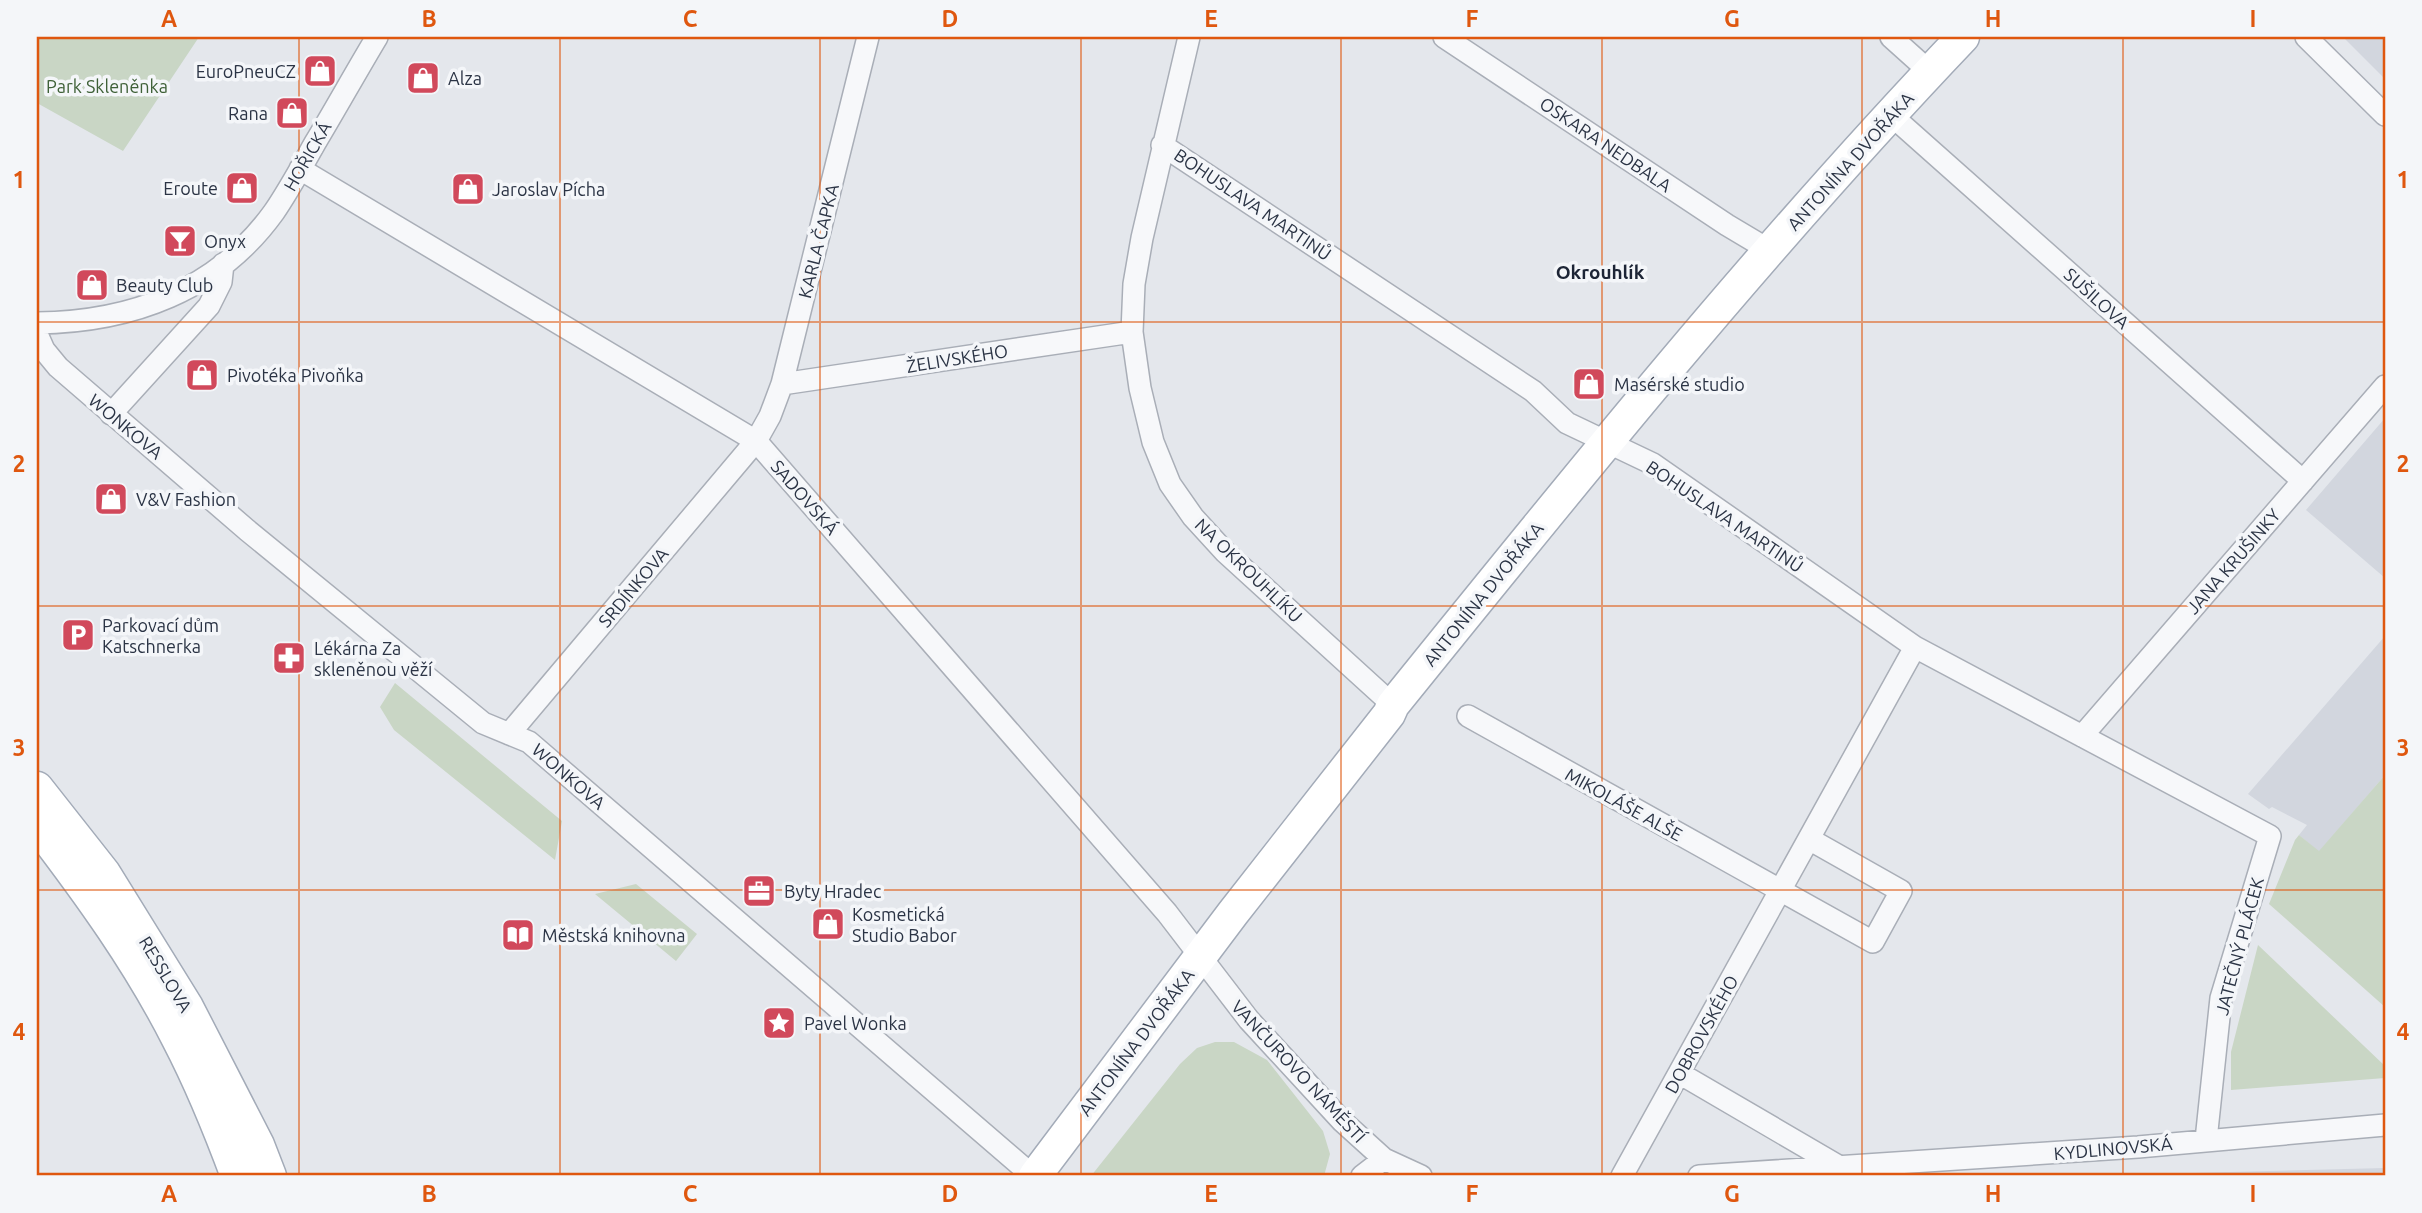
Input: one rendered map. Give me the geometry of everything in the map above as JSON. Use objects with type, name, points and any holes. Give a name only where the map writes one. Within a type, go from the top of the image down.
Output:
[{"type":"main road","name":"ANTONÍNA DVOŘÁKA","points":[[1034,1176],[1389,714],[1393,705],[1606,441],[1769,250],[1964,37]]},
{"type":"main road","name":"RESSLOVA","points":[[37,788],[104,873],[187,1007],[258,1145],[270,1176]]},
{"type":"main road","name":"RESSLOVA","points":[[37,825],[130,955],[178,1038],[218,1126],[237,1176]]},
{"type":"street","name":"HOŘICKÁ","points":[[37,323],[107,318],[138,310],[193,286],[223,264],[249,241],[274,212],[377,37]]},
{"type":"street","name":"KARLA ČAPKA","points":[[756,441],[770,416],[782,384],[868,37]]},
{"type":"street","name":"OSKARA NEDBALA","points":[[1444,37],[1769,250]]},
{"type":"street","points":[[1891,37],[1930,72]]},
{"type":"street","points":[[2306,37],[2385,115]]},
{"type":"street","name":"NA OKROUHLÍKU","points":[[1181,39],[1135,284],[1132,332],[1140,388],[1153,442],[1170,484],[1193,517],[1225,552],[1393,705]]},
{"type":"street","name":"SUŠILOVA","points":[[1891,115],[2303,481]]},
{"type":"street","name":"BOHUSLAVA MARTINŮ","points":[[1163,145],[1534,391],[1563,420],[1653,464],[1915,647],[2270,836]]},
{"type":"street","name":"SADOVSKÁ","points":[[300,169],[756,441],[1149,892],[1200,957]]},
{"type":"street","points":[[111,414],[209,306],[221,282],[223,264]]},
{"type":"street","name":"ŽELIVSKÉHO","points":[[782,384],[1132,332]]},
{"type":"street","name":"WONKOVA","points":[[37,334],[44,350],[58,368],[247,530],[483,723],[529,742],[1034,1176]]},
{"type":"street","name":"JANA KRUŠINKY","points":[[2082,736],[2385,386]]},
{"type":"street","name":"SRDÍNKOVA","points":[[509,734],[756,441]]},
{"type":"street","name":"DOBROVSKÉHO","points":[[1622,1176],[1915,647]]},
{"type":"street","name":"MIKOLÁŠE ALŠE","points":[[1468,716],[1780,891]]},
{"type":"street","name":"JATEČNÝ PLÁCEK","points":[[2206,1140],[2221,998],[2270,836]]},
{"type":"street","points":[[1780,891],[1873,943],[1901,891],[1809,839]]},
{"type":"street","name":"VANČUROVO NÁMĚSTÍ","points":[[1200,957],[1267,1040],[1342,1122],[1384,1159]]},
{"type":"street","points":[[1679,1073],[1840,1167]]},
{"type":"street","name":"KYDLINOVSKÁ","points":[[1699,1176],[2138,1147],[2385,1125]]},
{"type":"street","points":[[1362,1176],[1384,1159],[1421,1176]]},
{"type":"shaded area","points":[[2343,37],[2385,37],[2385,79]]},
{"type":"shaded area","points":[[2385,418],[2385,578],[2306,510]]},
{"type":"shaded area","points":[[2385,636],[2385,775],[2319,852],[2299,835],[2307,825],[2272,807],[2269,809],[2248,794]]},
{"type":"shaded area","points":[[2385,1168],[2385,1176],[2154,1176],[2154,1174]]},
{"type":"green space","name":"Park Skleněnka","points":[[37,37],[199,37],[123,151],[37,103]]},
{"type":"green space","points":[[395,683],[562,821],[555,860],[394,730],[380,707]]},
{"type":"green space","points":[[2385,775],[2385,1007],[2269,904],[2299,835],[2319,851]]},
{"type":"green space","points":[[636,884],[697,934],[676,961],[595,894]]},
{"type":"green space","points":[[2258,945],[2385,1066],[2385,1078],[2231,1090],[2231,1052]]},
{"type":"green space","points":[[1215,1042],[1234,1042],[1267,1060],[1323,1131],[1330,1154],[1324,1176],[1091,1176],[1180,1064],[1197,1048]]},
{"type":"place","name":"EuroPneuCZ","points":[[320,71]]},
{"type":"place","name":"Alza","points":[[423,78]]},
{"type":"place","name":"Rana","points":[[292,113]]},
{"type":"place","name":"Eroute","points":[[242,188]]},
{"type":"place","name":"Jaroslav Pícha","points":[[468,189]]},
{"type":"place","name":"Onyx","points":[[180,241]]},
{"type":"place","name":"Beauty Club","points":[[92,285]]},
{"type":"place","name":"Pivotéka Pivoňka","points":[[202,375]]},
{"type":"place","name":"Masérské studio","points":[[1589,384]]},
{"type":"place","name":"V&V Fashion","points":[[111,499]]},
{"type":"place","name":"Parkovací dům Katschnerka","points":[[78,635]]},
{"type":"place","name":"Lékárna Za skleněnou věží","points":[[289,658]]},
{"type":"place","name":"Byty Hradec","points":[[759,891]]},
{"type":"place","name":"Kosmetická Studio Babor","points":[[828,924]]},
{"type":"place","name":"Městská knihovna","points":[[518,935]]},
{"type":"place","name":"Pavel Wonka","points":[[779,1023]]},
{"type":"district","name":"Okrouhlík","points":[[1600,272]]}]
